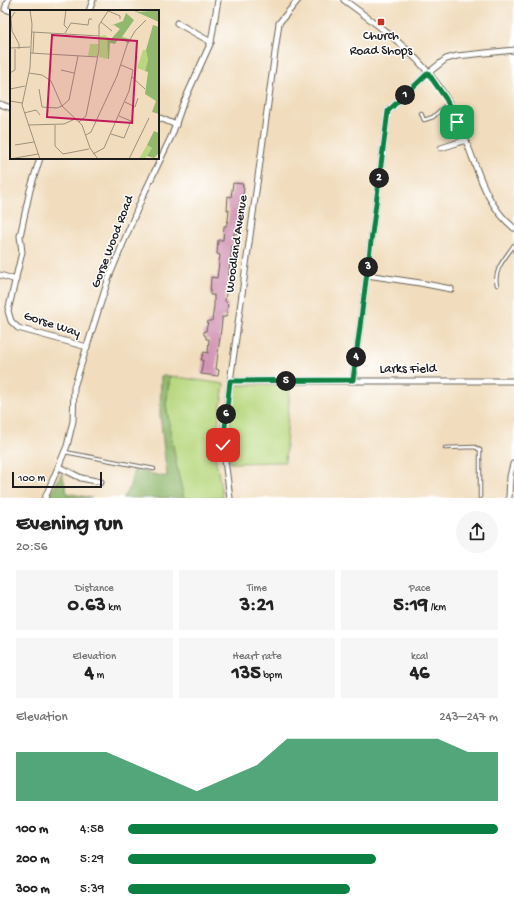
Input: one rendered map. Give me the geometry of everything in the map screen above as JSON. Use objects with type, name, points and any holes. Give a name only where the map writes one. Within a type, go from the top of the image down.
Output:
[{"type":"street","points":[[8,0],[5,9],[10,10]]},
{"type":"street","points":[[89,10],[93,0]]},
{"type":"street","name":"Gorse Wood Road","points":[[45,498],[60,467],[65,452],[73,420],[74,387],[109,277],[211,42],[218,0]]},
{"type":"street","name":"Woodland Avenue","points":[[230,498],[223,445],[230,381],[278,23],[298,0]]},
{"type":"street","points":[[344,0],[396,39],[428,73],[448,103],[466,140],[480,181],[492,204],[514,228]]},
{"type":"street","points":[[177,23],[211,42]]},
{"type":"street","points":[[353,380],[388,111],[428,73],[446,59],[457,56],[514,50]]},
{"type":"street","points":[[0,104],[10,108]]},
{"type":"street","points":[[159,117],[176,125]]},
{"type":"street","points":[[441,148],[466,140]]},
{"type":"street","name":"Gorse Way","points":[[40,159],[30,190],[20,236],[22,252],[8,311],[11,321],[18,328],[87,347]]},
{"type":"street","points":[[0,275],[16,280]]},
{"type":"street","points":[[366,275],[420,282],[450,289]]},
{"type":"street","name":"Larks Field","points":[[230,381],[514,381]]},
{"type":"street","points":[[509,498],[510,476],[514,464]]},
{"type":"street","points":[[60,467],[81,478],[101,482]]},
{"type":"lane","points":[[421,113],[424,120],[429,119],[448,103]]},
{"type":"lane","points":[[497,285],[495,278],[497,272],[514,245]]},
{"type":"lane","points":[[444,448],[475,447],[480,450],[480,498]]},
{"type":"lane","points":[[65,452],[154,469]]},
{"type":"green space","points":[[161,376],[170,376],[166,405],[184,498],[123,498],[129,489],[134,470],[167,477],[160,414]]},
{"type":"green space","points":[[170,376],[224,384],[214,451],[223,498],[184,498],[178,476],[166,405]]},
{"type":"green space","points":[[238,385],[290,385],[285,462],[230,463],[229,454],[233,387]]},
{"type":"green space","points":[[62,473],[67,493],[92,498],[49,498]]},
{"type":"building","points":[[233,183],[243,184],[242,187],[244,187],[238,234],[234,233],[225,301],[228,304],[226,317],[222,317],[216,369],[219,370],[218,376],[201,374],[203,360],[201,360],[204,352],[208,353],[209,339],[206,339],[204,331],[206,331],[208,321],[212,321],[214,306],[214,295],[210,295],[211,277],[217,278],[220,255],[217,254],[218,240],[223,240],[224,226],[226,226],[228,220],[228,196],[231,197]]},
{"type":"place","name":"Church Road Shops","points":[[381,22]]},
{"type":"route","points":[[223,445],[230,381],[353,380],[388,111],[428,73],[446,99],[457,122]]}]
